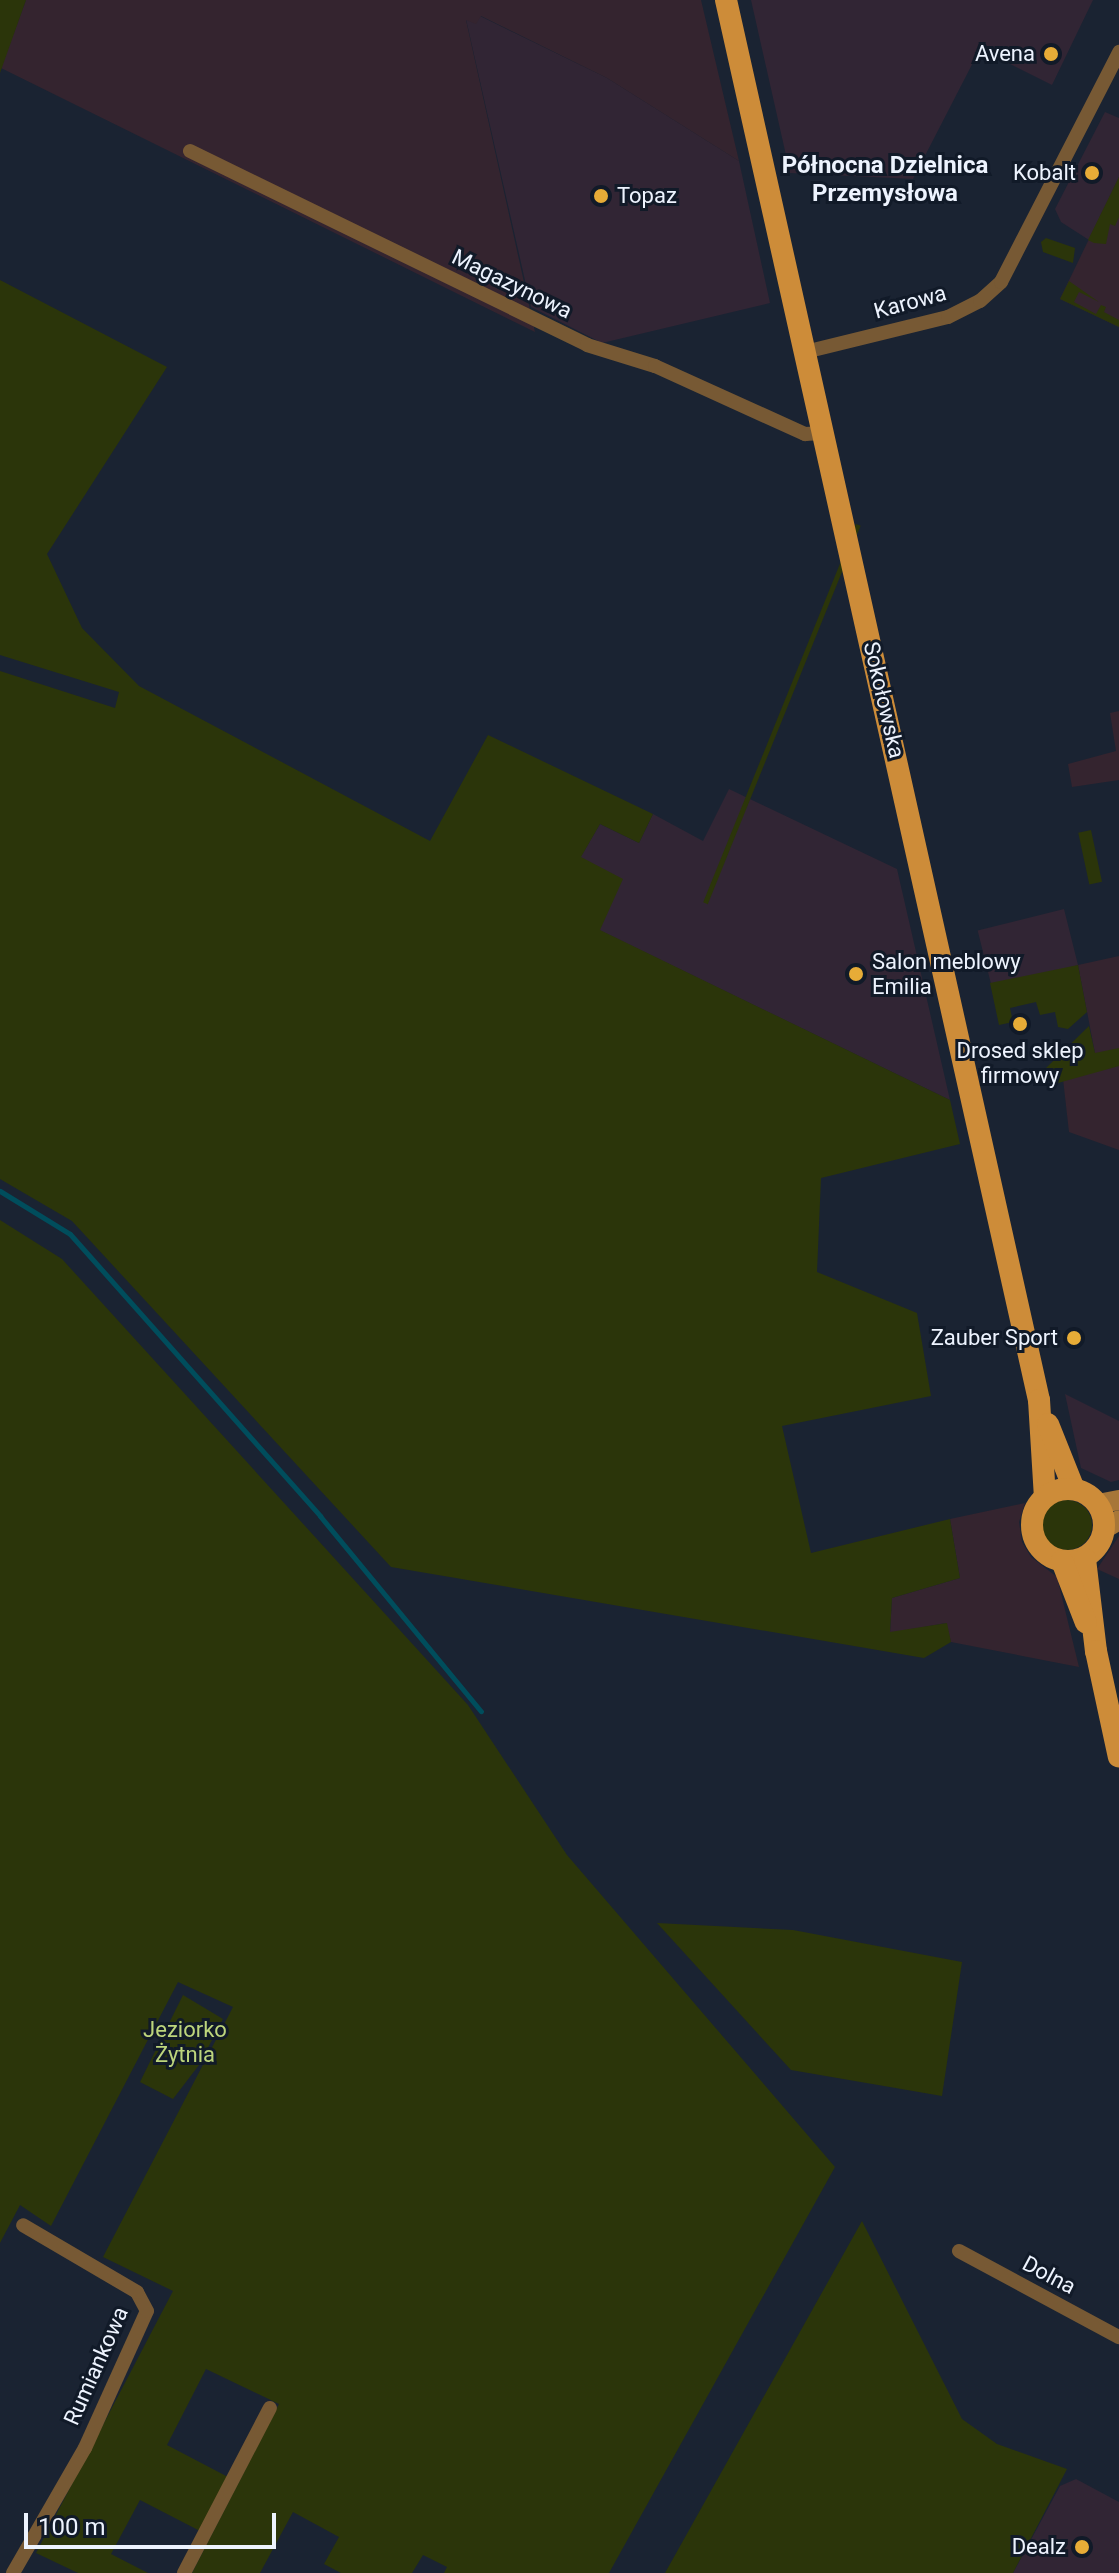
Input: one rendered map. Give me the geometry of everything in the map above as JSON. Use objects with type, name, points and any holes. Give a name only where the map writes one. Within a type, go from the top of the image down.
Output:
[{"type":"main road","name":"Sokołowska","points":[[726,0],[1039,1400],[1074,1489]]},
{"type":"main road","name":"Sokołowska","points":[[1039,1400],[1045,1497]]},
{"type":"main road","points":[[1085,1559],[1062,1561],[1042,1551],[1033,1535],[1034,1512],[1045,1497],[1074,1489],[1108,1502],[1112,1525],[1085,1559],[1096,1651],[1119,1757]]},
{"type":"main road","points":[[1062,1561],[1096,1651]]},
{"type":"street","name":"Karowa","points":[[805,352],[948,317],[997,286],[1119,52]]},
{"type":"street","name":"Magazynowa","points":[[190,151],[587,345],[655,366],[805,434],[823,433]]},
{"type":"street","name":"Rumiankowa","points":[[13,2573],[85,2448],[147,2311],[137,2292],[23,2225]]},
{"type":"street","name":"Dolna","points":[[959,2251],[1119,2337]]},
{"type":"street","points":[[184,2573],[270,2408]]},
{"type":"shaded area","points":[[26,0],[701,0],[739,161],[607,78],[481,16],[476,24],[466,20],[535,332],[1,68]]},
{"type":"shaded area","points":[[751,0],[1093,0],[1052,85],[980,49],[913,179],[790,173]]},
{"type":"shaded area","points":[[480,16],[607,78],[739,161],[770,303],[602,343],[531,307],[466,19],[476,23]]},
{"type":"shaded area","points":[[1105,112],[1119,118],[1119,177],[1089,240],[1061,222],[1055,209]]},
{"type":"shaded area","points":[[1119,177],[1119,327],[1060,299]]},
{"type":"shaded area","points":[[1119,711],[1119,780],[1072,787],[1068,764],[1116,751],[1110,713]]},
{"type":"shaded area","points":[[729,789],[897,869],[950,1100],[599,930],[580,858],[600,824],[639,843],[653,814],[703,841]]},
{"type":"shaded area","points":[[1064,909],[1078,965],[992,987],[978,931]]},
{"type":"shaded area","points":[[1119,956],[1119,1150],[1069,1132],[1061,1061],[1095,1053],[1078,965]]},
{"type":"shaded area","points":[[1065,1394],[1119,1421],[1119,1480],[1111,1482],[1081,1468]]},
{"type":"shaded area","points":[[1025,1503],[1019,1522],[1022,1542],[1031,1557],[1057,1577],[1079,1667],[951,1642],[946,1623],[890,1633],[892,1598],[960,1578],[950,1519]]},
{"type":"shaded area","points":[[1119,1536],[1119,1579],[1097,1569]]},
{"type":"shaded area","points":[[1076,2479],[1119,2502],[1119,2573],[1013,2573],[1060,2486]]},
{"type":"green space","points":[[0,0],[26,0],[0,73]]},
{"type":"green space","points":[[1119,177],[1119,217],[1115,226],[1110,224],[1106,244],[1094,243],[1088,240]]},
{"type":"green space","points":[[1046,238],[1075,248],[1073,263],[1043,252],[1041,242]]},
{"type":"green space","points":[[0,280],[167,367],[47,554],[82,628],[139,686],[430,841],[488,735],[653,814],[639,843],[600,824],[581,857],[623,879],[600,930],[950,1100],[960,1144],[821,1178],[817,1272],[917,1313],[931,1396],[782,1426],[811,1553],[950,1519],[960,1578],[892,1598],[890,1632],[947,1623],[951,1642],[924,1658],[391,1567],[72,1221],[0,1179],[0,671],[115,708],[119,692],[0,655]]},
{"type":"green space","points":[[1069,281],[1099,302],[1079,292],[1074,302],[1096,314],[1101,305],[1106,307],[1104,312],[1119,320],[1119,327],[1060,299]]},
{"type":"green space","points":[[856,524],[861,526],[708,904],[703,902]]},
{"type":"green space","points":[[1091,830],[1102,882],[1089,885],[1078,833]]},
{"type":"green space","points":[[1078,965],[1087,1012],[1068,1029],[1058,1027],[1055,1012],[1040,1015],[1036,1002],[1010,1008],[1013,1022],[999,1025],[990,983]]},
{"type":"green space","points":[[1089,1026],[1095,1053],[1119,1048],[1119,1066],[1058,1083],[1049,1078],[1046,1068]]},
{"type":"green space","points":[[0,1220],[62,1259],[468,1705],[567,1855],[835,2167],[609,2573],[444,2573],[447,2567],[423,2555],[412,2573],[341,2573],[324,2564],[339,2537],[293,2512],[260,2573],[192,2573],[279,2404],[206,2369],[167,2445],[228,2477],[200,2531],[140,2500],[111,2554],[148,2573],[78,2573],[36,2553],[173,2291],[103,2257],[233,2007],[178,1982],[51,2226],[20,2205],[0,2243]]},
{"type":"green space","points":[[1067,1500],[1084,1508],[1092,1525],[1084,1542],[1067,1550],[1050,1542],[1042,1525],[1050,1508]]},
{"type":"green space","points":[[657,1923],[793,1930],[962,1962],[942,2096],[791,2070]]},
{"type":"green space","name":"Jeziorko Żytnia","points":[[183,1995],[223,2019],[199,2065],[173,2099],[140,2082]]},
{"type":"green space","points":[[862,2221],[962,2419],[997,2444],[1067,2469],[1013,2573],[665,2573]]},
{"type":"waterway","points":[[0,1191],[70,1234],[320,1516],[481,1711]]},
{"type":"place","name":"Avena","points":[[1051,54]]},
{"type":"place","name":"Kobalt","points":[[1092,173]]},
{"type":"place","name":"Topaz","points":[[601,196]]},
{"type":"place","name":"Salon meblowy Emilia","points":[[856,974]]},
{"type":"place","name":"Drosed sklep firmowy","points":[[1020,1024]]},
{"type":"place","name":"Zauber Sport","points":[[1074,1338]]},
{"type":"place","name":"Dealz","points":[[1082,2547]]},
{"type":"district","name":"Północna Dzielnica Przemysłowa","points":[[885,180]]}]
